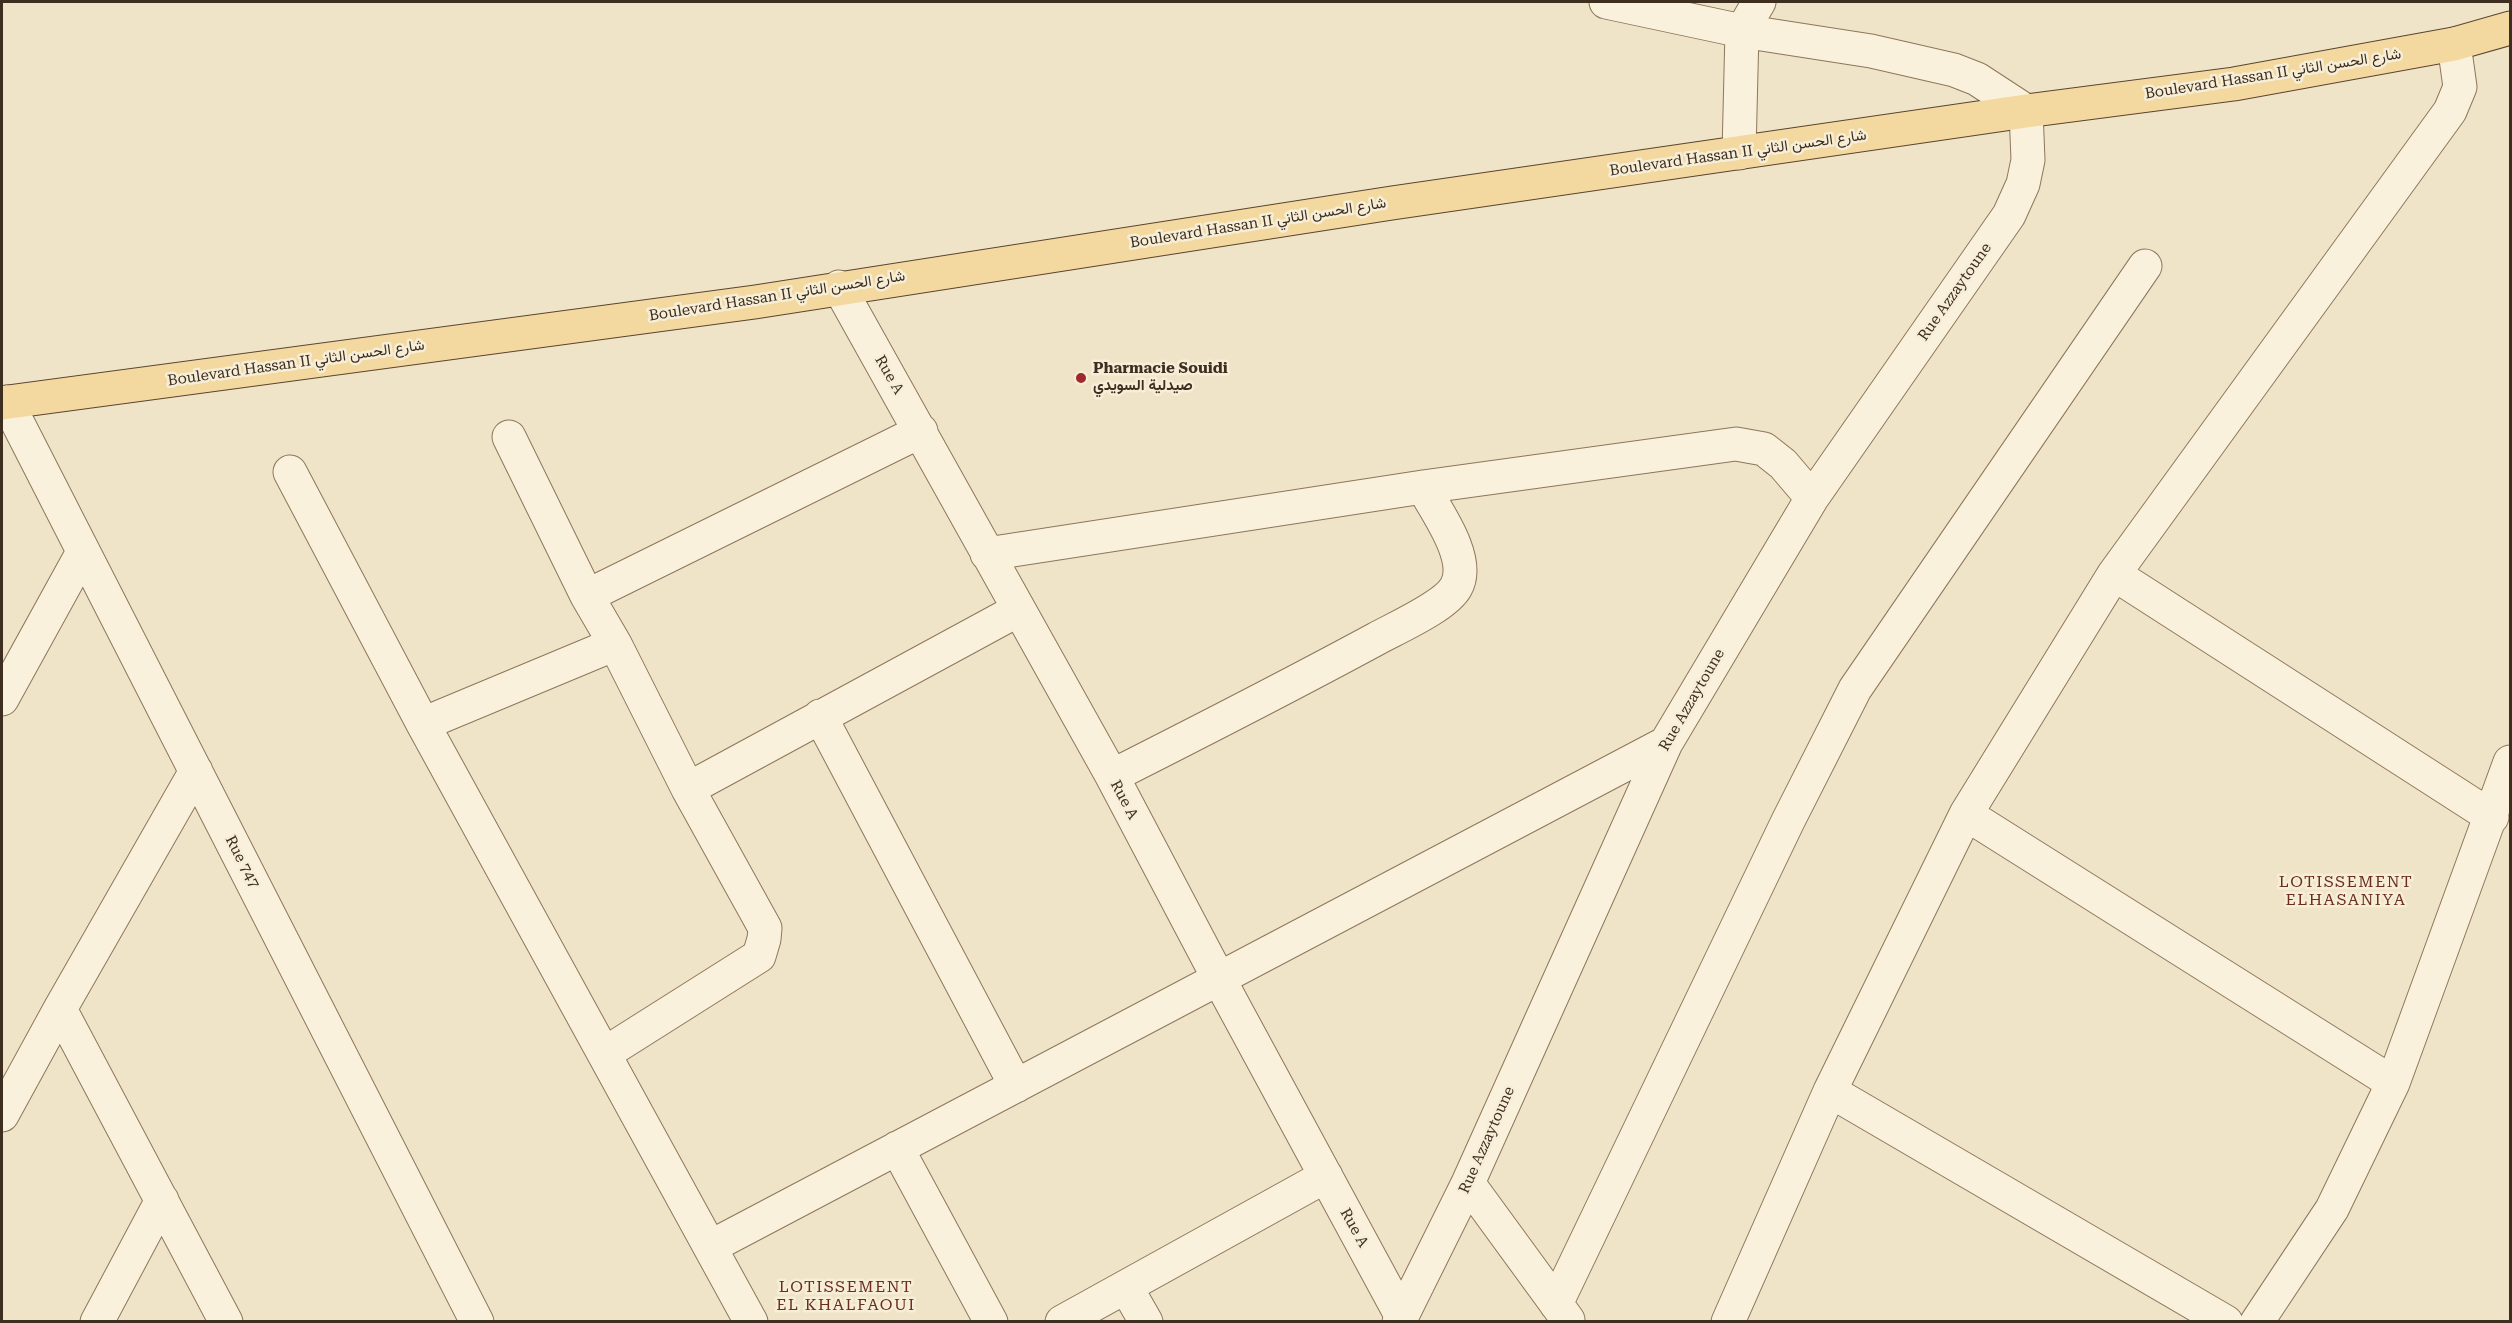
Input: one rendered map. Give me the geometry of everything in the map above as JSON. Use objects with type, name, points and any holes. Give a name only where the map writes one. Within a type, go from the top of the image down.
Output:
[{"type":"main road","name":"Boulevard Hassan II شارع الحسن الثاني","points":[[4,402],[754,302],[1392,203],[2026,111],[2234,84],[2454,44],[2511,28]]},
{"type":"street","points":[[1606,2],[1742,31],[1870,51],[1954,70],[1977,79],[2026,111]]},
{"type":"street","points":[[1739,153],[1742,31],[1759,2]]},
{"type":"street","points":[[1728,1322],[1830,1091],[1966,814],[2114,574],[2450,111],[2460,87],[2454,44]]},
{"type":"street","name":"Rue Azzaytoune","points":[[1400,1319],[1468,1183],[1666,743],[1812,498],[2009,215],[2023,184],[2028,160],[2026,111]]},
{"type":"street","points":[[1468,1183],[1563,1313],[1788,820],[1855,689],[2145,266]]},
{"type":"street","name":"Rue A","points":[[839,287],[1112,776],[1400,1319]]},
{"type":"street","name":"Rue 747","points":[[4,402],[196,771],[477,1322]]},
{"type":"street","points":[[587,597],[921,431]]},
{"type":"street","points":[[509,436],[587,597],[615,644],[688,789],[765,928],[759,956],[604,1054]]},
{"type":"street","points":[[987,554],[1423,487],[1736,444],[1764,449],[1784,464],[1812,498]]},
{"type":"street","points":[[290,472],[423,724],[751,1322]]},
{"type":"street","points":[[1112,776],[1294,684],[1436,606],[1456,588],[1461,571],[1458,553],[1423,487]]},
{"type":"street","points":[[2,699],[83,552]]},
{"type":"street","points":[[2114,574],[2492,817]]},
{"type":"street","points":[[688,789],[1018,610]]},
{"type":"street","points":[[423,724],[615,644]]},
{"type":"street","points":[[820,716],[1016,1086]]},
{"type":"street","points":[[710,1247],[1666,743]]},
{"type":"street","points":[[2257,1322],[2332,1209],[2393,1083],[2511,762]]},
{"type":"street","points":[[2,1115],[196,771]]},
{"type":"street","points":[[1966,814],[2393,1083]]},
{"type":"street","points":[[60,1009],[226,1322]]},
{"type":"street","points":[[1830,1091],[2226,1322]]},
{"type":"street","points":[[897,1148],[991,1322]]},
{"type":"street","points":[[1062,1322],[1326,1176]]},
{"type":"street","points":[[97,1322],[162,1200]]},
{"type":"street","points":[[1126,1287],[1146,1322]]},
{"type":"place","name":"Pharmacie Souidi صيدلية السويدي","points":[[1081,378]]},
{"type":"district","name":"LOTISSEMENT ELHASANIYA","points":[[2346,891]]},
{"type":"district","name":"LOTISSEMENT EL KHALFAOUI","points":[[846,1296]]}]
